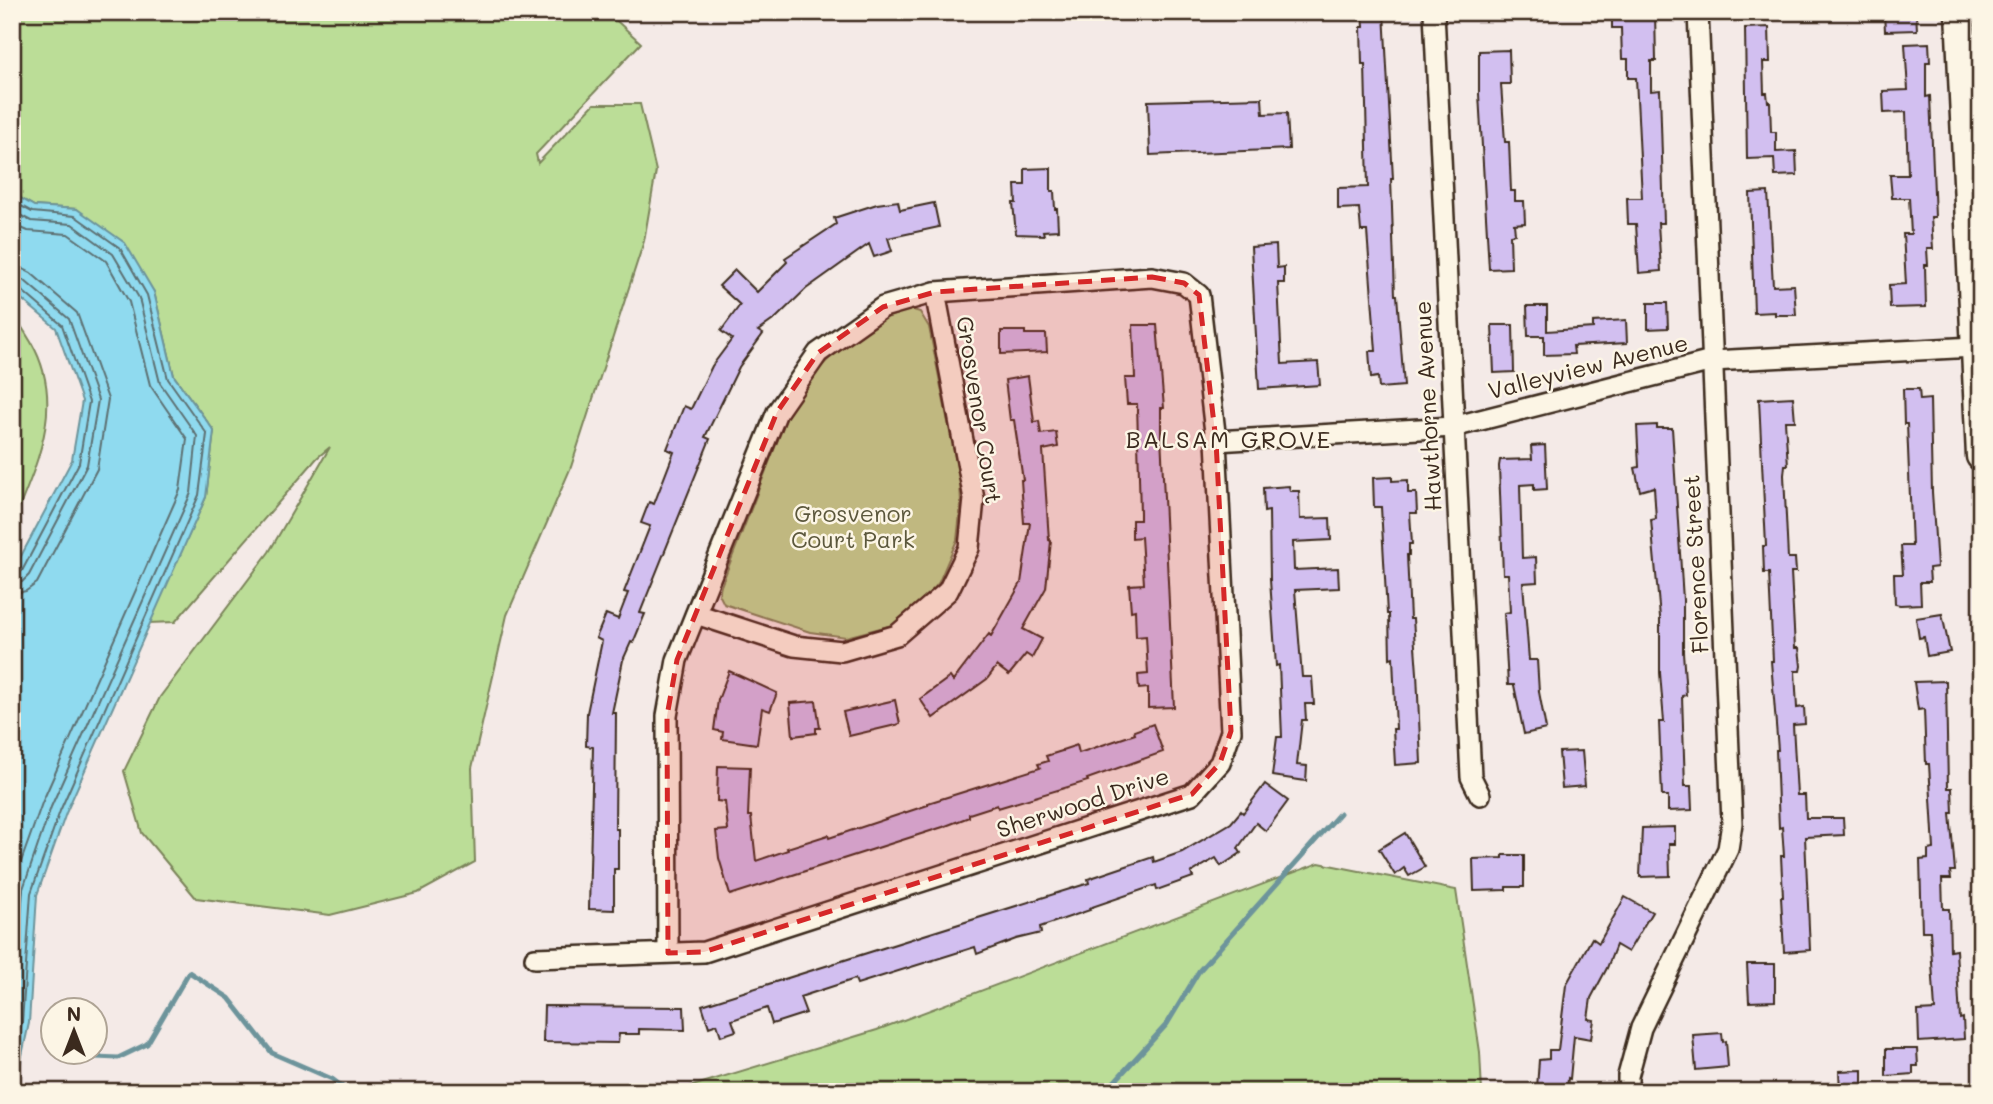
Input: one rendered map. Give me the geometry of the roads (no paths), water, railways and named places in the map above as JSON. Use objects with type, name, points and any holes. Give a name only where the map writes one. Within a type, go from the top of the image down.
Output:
[{"type":"main road","points":[[1959,12],[1981,456]]},
{"type":"street","name":"Hawthorne Avenue","points":[[1434,12],[1471,777],[1480,795]]},
{"type":"street","name":"Florence Street","points":[[1628,1092],[1628,1076],[1641,1028],[1728,849],[1732,823],[1698,12]]},
{"type":"street","name":"Grosvenor Court","points":[[668,953],[667,716],[677,660],[777,412],[818,353],[883,307],[935,292],[1152,277],[1184,283],[1199,295]]},
{"type":"street","name":"Grosvenor Court","points":[[696,614],[793,646],[842,651],[897,635],[948,591],[969,548],[974,499],[935,292]]},
{"type":"street","name":"Sherwood Drive","points":[[535,958],[704,952],[1192,794],[1220,763],[1231,731],[1216,441],[1199,295]]},
{"type":"street","name":"Valleyview Avenue","points":[[1216,441],[1453,427],[1712,361],[1974,347]]},
{"type":"water","points":[[12,193],[34,206],[77,209],[125,243],[154,292],[174,376],[214,431],[206,497],[66,813],[37,895],[29,1023],[14,1092],[12,573],[72,460],[82,401],[56,328],[12,291]]},
{"type":"waterway","points":[[1105,1092],[1167,1024],[1199,971],[1340,813]]},
{"type":"waterway","points":[[108,1058],[118,1058],[147,1044],[189,972],[229,998],[272,1053],[332,1079],[349,1092]]},
{"type":"district","name":"BALSAM GROVE","points":[[1229,440]]},
{"type":"park label","name":"Grosvenor Court Park","points":[[853,527]]}]
